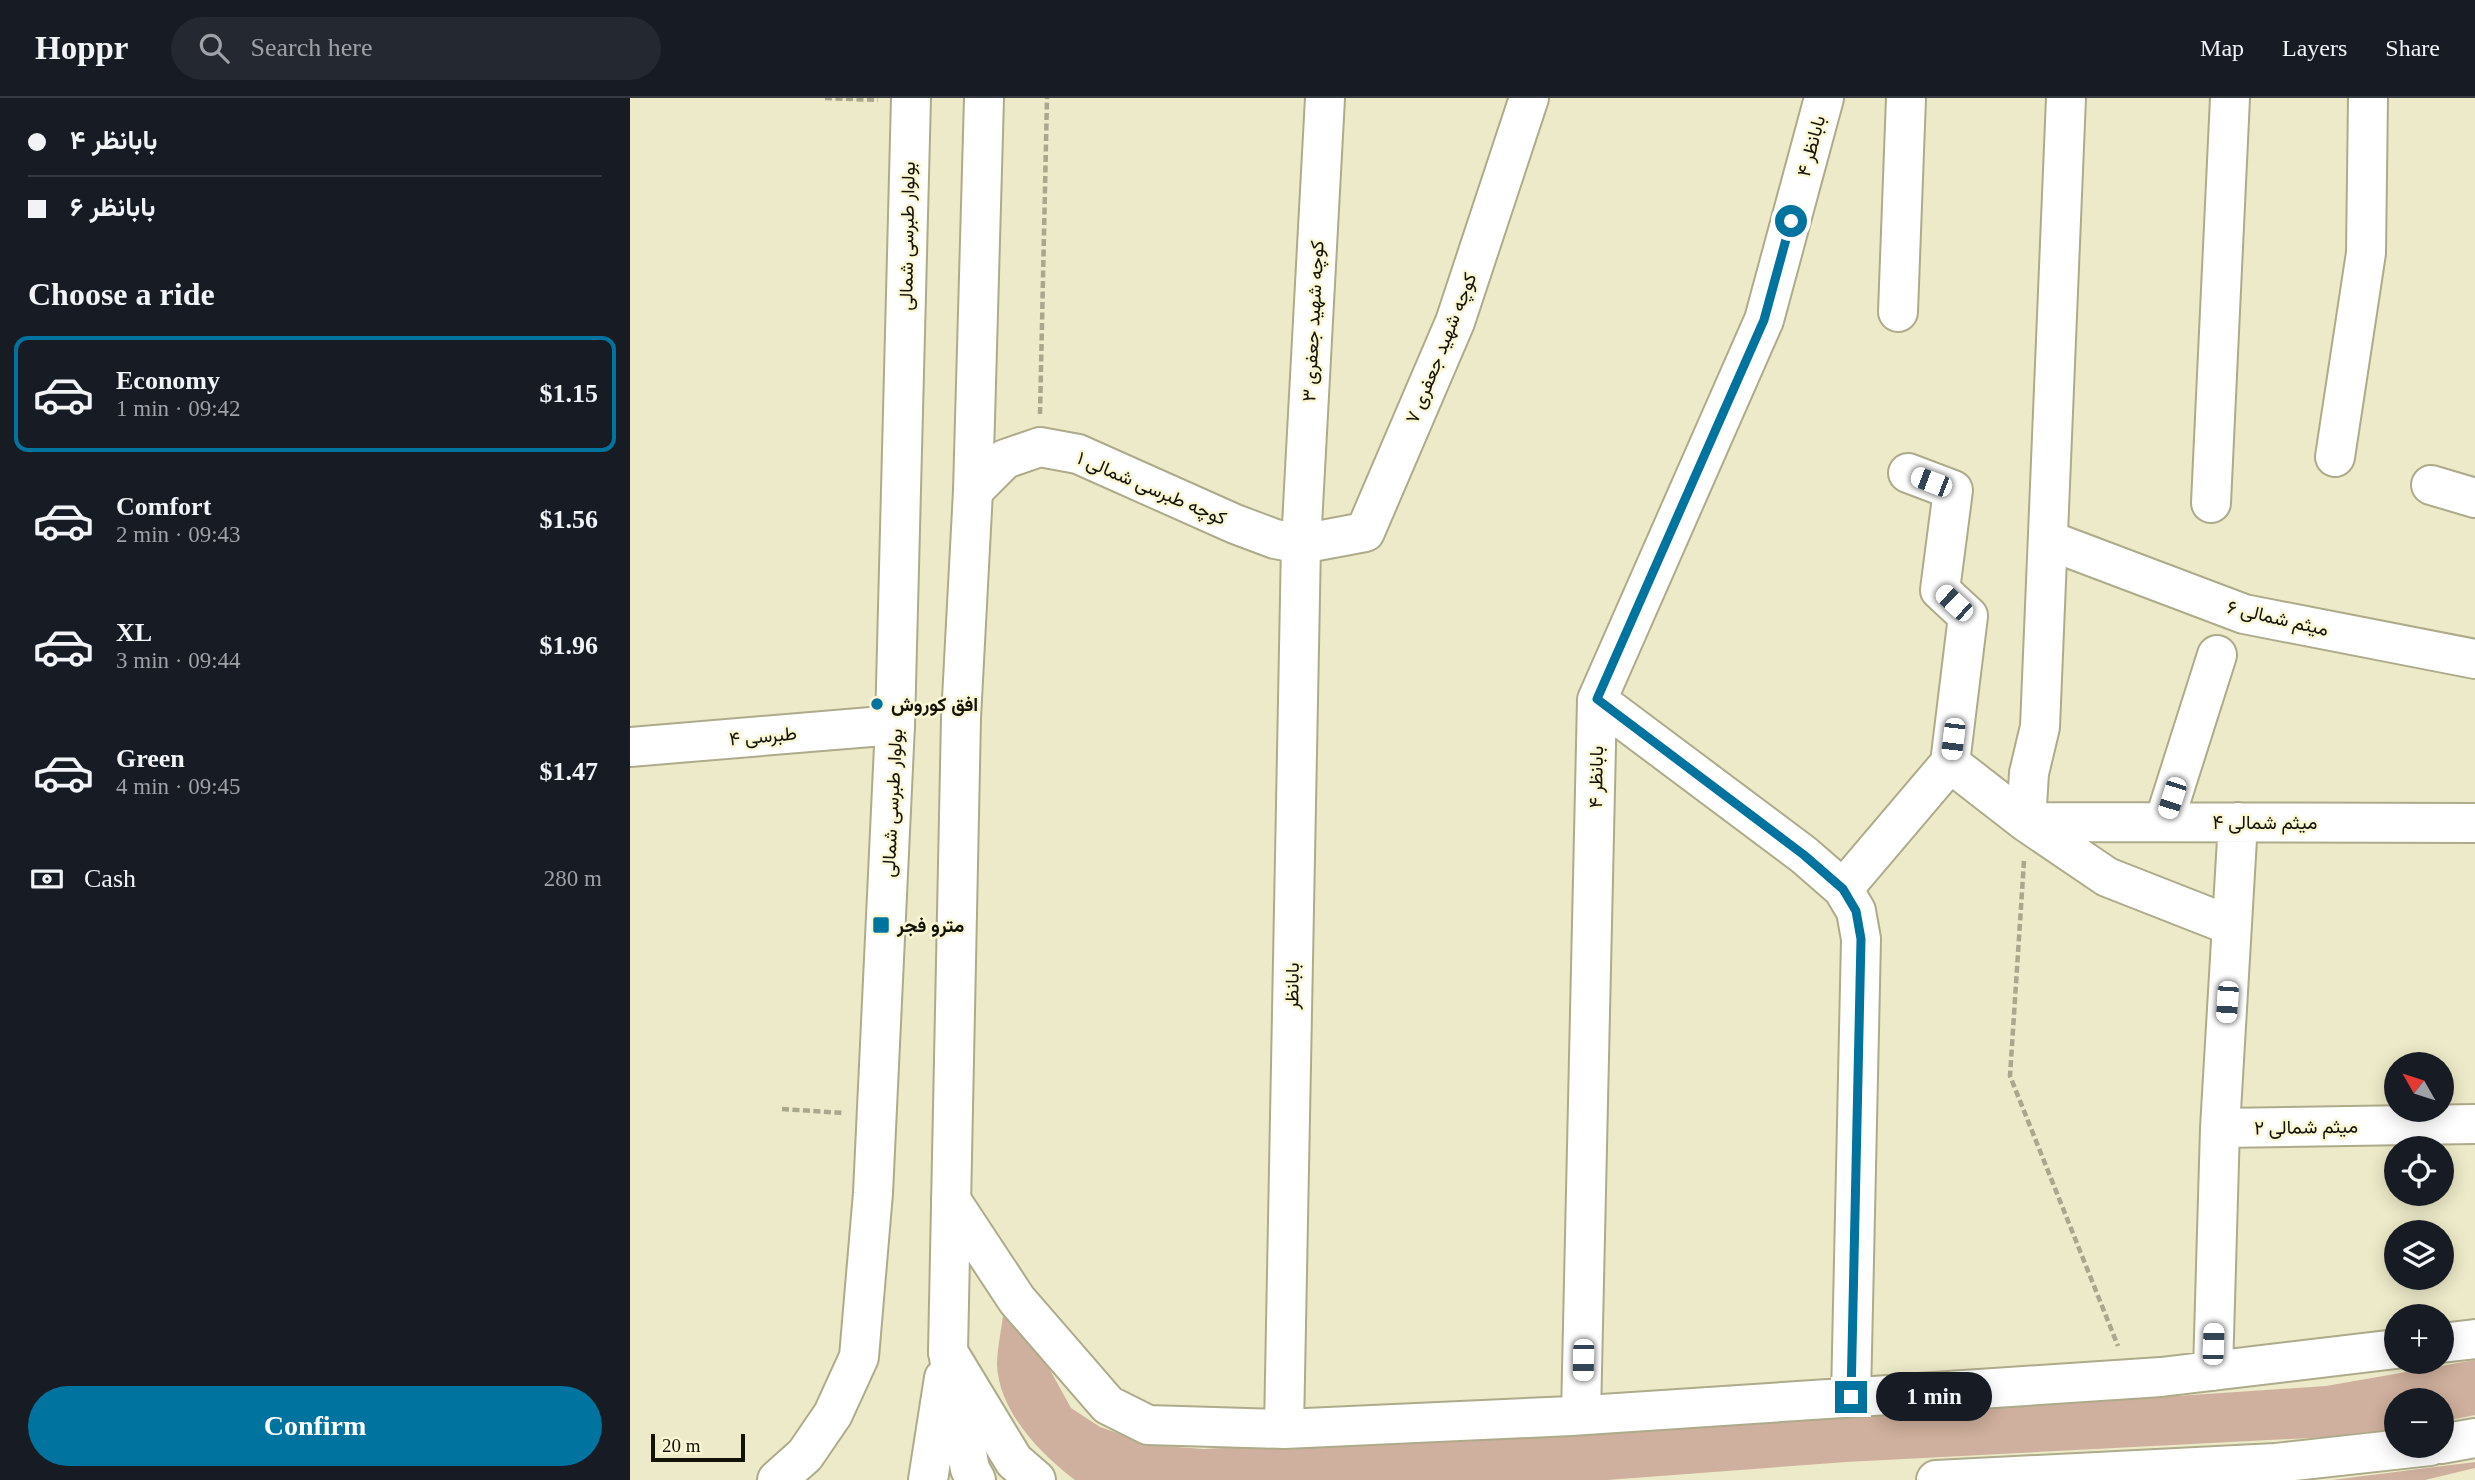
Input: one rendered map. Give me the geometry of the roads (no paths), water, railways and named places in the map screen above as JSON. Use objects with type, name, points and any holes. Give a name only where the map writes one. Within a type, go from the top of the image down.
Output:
[{"type":"main road","points":[[928,1480],[948,1352],[961,718],[973,491],[984,98]]},
{"type":"main road","name":"کوچه شهید جعفری ۳","points":[[1301,544],[1325,98]]},
{"type":"main road","name":"کوچه شهید جعفری ۷","points":[[1301,544],[1364,533],[1455,322],[1529,98]]},
{"type":"main road","name":"بابانظر ۴","points":[[1581,1415],[1597,699],[1764,320],[1824,98]]},
{"type":"main road","points":[[1898,312],[1906,98]]},
{"type":"main road","points":[[2026,822],[2029,773],[2040,727],[2066,98]]},
{"type":"main road","points":[[2211,503],[2230,98]]},
{"type":"main road","points":[[2335,457],[2366,253],[2368,98]]},
{"type":"main road","name":"بولوار طبرسی شمالی","points":[[777,1480],[802,1467],[833,1415],[859,1357],[877,1115],[895,725],[911,99]]},
{"type":"main road","name":"کوچه طبرسی شمالی ۱","points":[[973,491],[1005,459],[1040,447],[1077,454],[1235,524],[1301,544]]},
{"type":"main road","points":[[1843,889],[1950,764],[1968,616],[1940,590],[1953,490],[1908,473]]},
{"type":"main road","points":[[2431,485],[2475,498]]},
{"type":"main road","name":"میثم شمالی ۶","points":[[2048,540],[2244,614],[2475,659]]},
{"type":"main road","name":"بابانظر","points":[[1284,1429],[1301,544]]},
{"type":"main road","points":[[2164,822],[2217,655]]},
{"type":"main road","points":[[1597,699],[1804,855],[1843,889],[1856,911],[1861,939],[1851,1397]]},
{"type":"main road","name":"طبرسی ۴","points":[[630,747],[895,725]]},
{"type":"main road","points":[[1950,764],[2026,822],[2107,877],[2232,926]]},
{"type":"main road","name":"میثم شمالی ۴","points":[[2026,822],[2475,823]]},
{"type":"main road","points":[[2213,1371],[2220,1128],[2238,822]]},
{"type":"main road","name":"میثم شمالی ۲","points":[[2220,1128],[2475,1124]]},
{"type":"main road","points":[[951,1200],[1017,1300],[1108,1405],[1148,1425],[1284,1429],[1581,1415],[2132,1379],[2384,1350]]},
{"type":"main road","points":[[2454,1341],[2475,1339]]},
{"type":"main road","points":[[948,1352],[970,1469],[976,1480]]},
{"type":"main road","points":[[948,1352],[1014,1461],[1036,1480]]},
{"type":"main road","points":[[2454,1442],[2475,1438]]},
{"type":"main road","points":[[1936,1480],[2276,1463],[2384,1451]]},
{"type":"place","name":"افق کوروش","points":[[877,704]]},
{"type":"place","name":"مترو فجر","points":[[881,925]]}]
